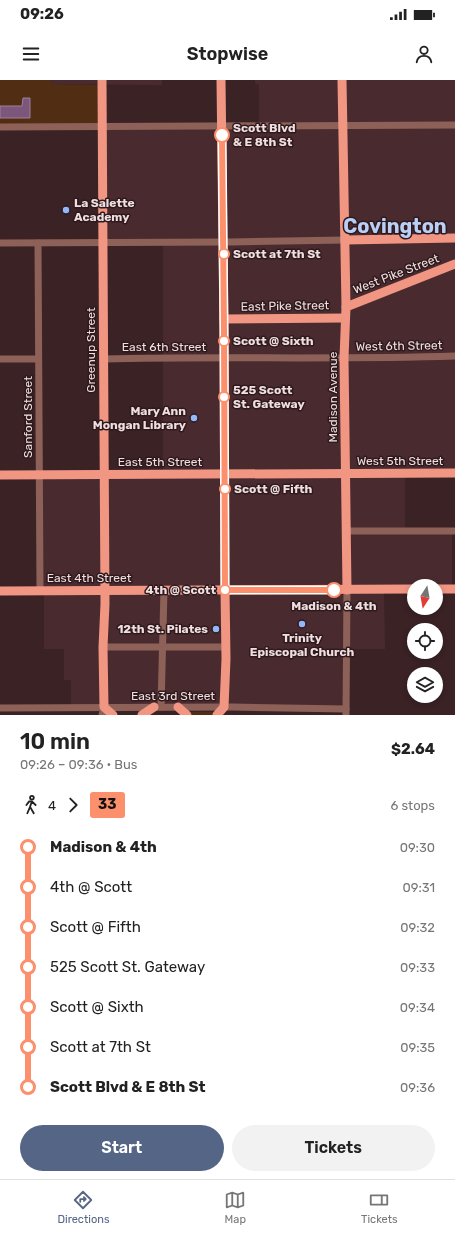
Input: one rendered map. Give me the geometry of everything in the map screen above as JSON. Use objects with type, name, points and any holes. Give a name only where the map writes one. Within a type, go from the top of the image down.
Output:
[{"type":"main road","name":"Greenup Street","points":[[102,80],[104,359],[103,711]]},
{"type":"main road","points":[[217,715],[225,711],[226,647],[224,242],[221,80]]},
{"type":"main road","name":"Madison Avenue","points":[[342,80],[346,307],[344,358],[347,590]]},
{"type":"main road","points":[[345,240],[455,238]]},
{"type":"main road","name":"West Pike Street","points":[[346,307],[455,264]]},
{"type":"main road","name":"East Pike Street","points":[[224,320],[345,318]]},
{"type":"main road","name":"West 5th Street","points":[[345,474],[455,473]]},
{"type":"main road","name":"East 5th Street","points":[[0,475],[345,474]]},
{"type":"main road","name":"East 4th Street","points":[[0,591],[407,589]]},
{"type":"main road","points":[[443,589],[455,589]]},
{"type":"main road","points":[[142,715],[157,707]]},
{"type":"main road","points":[[178,707],[187,715]]},
{"type":"main road","points":[[103,711],[113,715]]},
{"type":"street","points":[[0,127],[455,125]]},
{"type":"street","points":[[0,243],[345,240]]},
{"type":"street","name":"Sanford Street","points":[[38,243],[40,590]]},
{"type":"street","name":"West 6th Street","points":[[344,358],[455,356]]},
{"type":"street","name":"East 6th Street","points":[[104,359],[344,358]]},
{"type":"street","points":[[0,359],[38,359]]},
{"type":"street","points":[[346,532],[455,531]]},
{"type":"street","points":[[157,707],[163,648],[164,590]]},
{"type":"street","name":"Madison Avenue","points":[[346,712],[347,590]]},
{"type":"street","points":[[103,648],[226,647]]},
{"type":"street","name":"East 3rd Street","points":[[0,708],[103,711],[178,707],[225,711],[346,712]]},
{"type":"shaded area","points":[[0,80],[51,80],[52,84],[102,85],[102,126],[0,127]]},
{"type":"shaded area","points":[[16,80],[162,80],[162,85],[52,84],[51,81]]},
{"type":"shaded area","points":[[255,80],[455,80],[455,473],[405,473],[405,531],[452,531],[452,589],[443,587],[443,579],[407,579],[407,587],[384,589],[385,649],[347,649],[346,709],[71,708],[71,680],[64,680],[64,649],[44,649],[44,595],[40,590],[39,475],[163,473],[163,243],[102,243],[102,126],[260,125],[259,85],[255,83]]},
{"type":"shaded area","points":[[23,98],[30,98],[30,118],[0,118],[0,106],[22,106]]},
{"type":"shaded area","points":[[190,712],[214,713],[212,715],[191,715]]},
{"type":"bus line","name":"33","points":[[222,135],[224,247],[224,474],[226,550],[225,590],[334,590]]},
{"type":"place","name":"Scott Blvd & E 8th St","points":[[222,135]]},
{"type":"place","name":"La Salette Academy","points":[[66,210]]},
{"type":"place","name":"Scott at 7th St","points":[[224,254]]},
{"type":"place","name":"Scott @ Sixth","points":[[224,341]]},
{"type":"place","name":"525 Scott St. Gateway","points":[[224,397]]},
{"type":"place","name":"Mary Ann Mongan Library","points":[[194,418]]},
{"type":"place","name":"Scott @ Fifth","points":[[225,489]]},
{"type":"place","name":"4th @ Scott","points":[[225,590]]},
{"type":"place","name":"Madison & 4th","points":[[334,590]]},
{"type":"place","name":"Trinity Episcopal Church","points":[[302,624]]},
{"type":"place","name":"12th St. Pilates","points":[[216,629]]},
{"type":"district","name":"Covington","points":[[395,226]]}]
